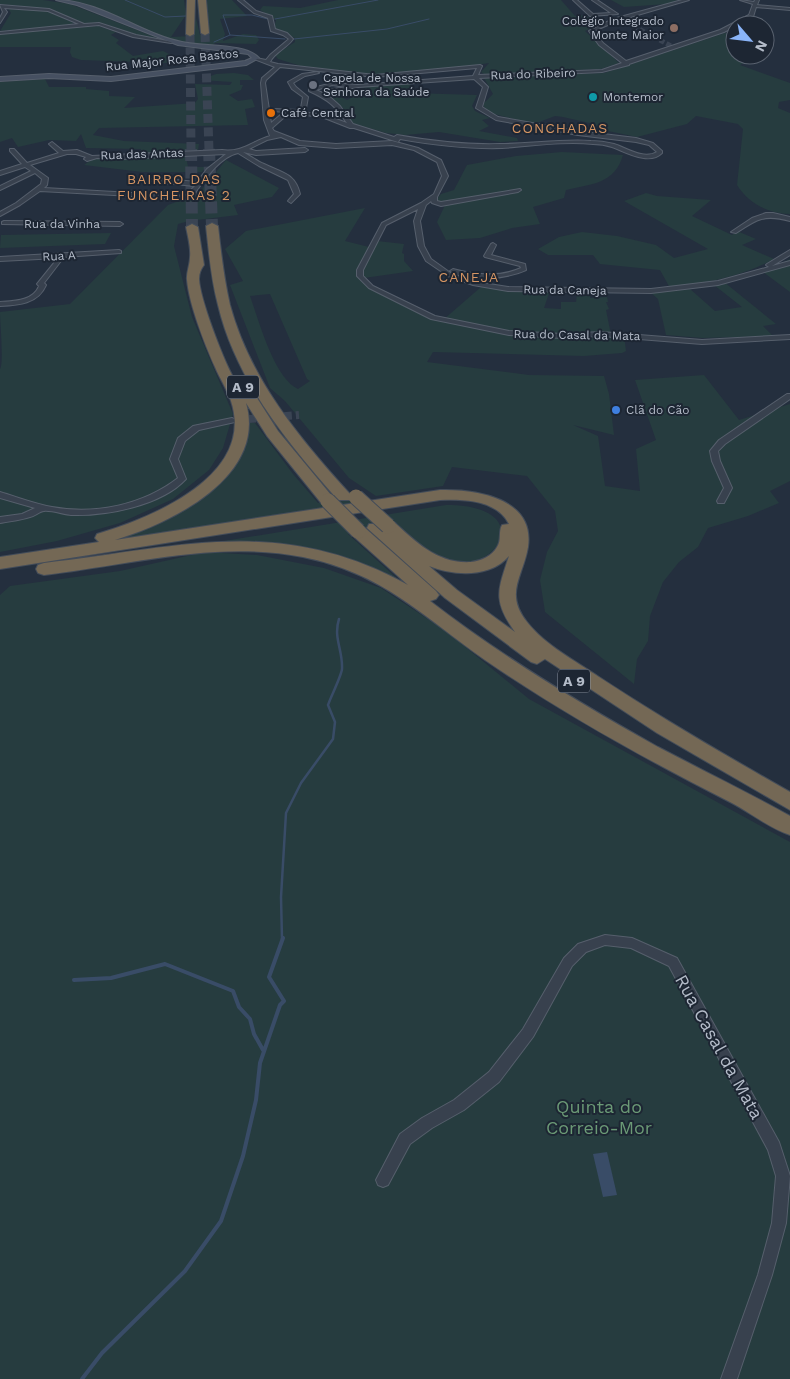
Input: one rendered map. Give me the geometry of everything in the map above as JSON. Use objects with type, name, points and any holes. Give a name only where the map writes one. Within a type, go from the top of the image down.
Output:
[{"type":"highway","points":[[190,34],[191,0]]},
{"type":"highway","points":[[202,0],[205,34]]},
{"type":"highway","name":"A 9","points":[[212,226],[217,279],[227,321],[238,350],[273,410],[302,450],[350,497],[417,585],[505,653],[612,724],[790,826]]},
{"type":"highway","name":"A 9","points":[[192,227],[199,275],[208,307],[220,341],[235,373],[272,433],[328,501],[374,529],[451,594],[557,670],[646,726],[790,806]]},
{"type":"highway","points":[[0,563],[108,536],[156,519],[182,505],[204,489],[229,461],[241,432],[241,409],[220,364],[196,290],[193,278],[196,253]]},
{"type":"highway","points":[[0,563],[440,495],[463,494],[484,498],[508,512],[518,526],[519,542],[508,580],[507,598],[512,614],[526,633],[554,655],[633,708],[790,802]]},
{"type":"highway","points":[[0,575],[443,501],[469,502],[490,508],[505,520],[509,533],[505,549],[494,560],[476,567],[458,569],[441,566],[426,559],[374,529]]},
{"type":"highway","points":[[30,570],[85,565],[193,548],[236,545],[284,548],[336,560],[365,571],[401,589],[474,644],[555,696],[679,768],[736,796]]},
{"type":"main road","points":[[59,0],[79,4],[171,42],[199,48],[250,52],[254,54],[255,60]]},
{"type":"main road","name":"Rua Major Rosa Bastos","points":[[0,79],[50,76],[116,78],[255,60]]},
{"type":"street","points":[[240,0],[244,5],[270,17],[272,30],[291,39],[267,62]]},
{"type":"street","points":[[575,0],[592,14],[615,14]]},
{"type":"street","points":[[594,0],[622,19]]},
{"type":"street","points":[[627,64],[600,44],[590,32],[622,19],[687,0]]},
{"type":"street","points":[[742,0],[790,9]]},
{"type":"street","name":"Rua do Ribeiro","points":[[475,78],[599,72],[728,28],[751,16],[755,3]]},
{"type":"street","points":[[1,6],[49,10],[82,25]]},
{"type":"street","points":[[0,21],[5,12],[1,6]]},
{"type":"street","points":[[0,33],[99,24],[135,36],[171,42]]},
{"type":"street","name":"Rua do Ribeiro","points":[[255,60],[267,62],[276,68],[338,71],[375,76],[480,66],[481,68],[475,78]]},
{"type":"street","points":[[276,68],[263,81],[270,103],[282,116]]},
{"type":"street","points":[[299,112],[303,108],[306,97],[294,88],[290,82],[308,74],[338,71]]},
{"type":"street","points":[[327,97],[329,92],[358,86],[475,78],[486,87],[479,108],[486,114],[496,118],[578,133],[636,140],[651,144],[660,152],[657,155],[646,157],[634,156],[616,147],[594,143],[536,142],[499,146],[434,144],[386,136]]},
{"type":"street","points":[[356,127],[348,123],[342,111],[327,97],[311,90],[332,84],[358,86]]},
{"type":"street","points":[[270,103],[267,120],[276,141]]},
{"type":"street","points":[[276,110],[324,116],[386,136],[407,146]]},
{"type":"street","points":[[271,131],[287,112]]},
{"type":"street","points":[[243,151],[271,131],[282,127]]},
{"type":"street","points":[[271,131],[300,146],[318,148],[325,145]]},
{"type":"street","points":[[304,137],[315,144]]},
{"type":"street","points":[[300,146],[315,144],[336,146],[392,142],[407,146],[439,161],[445,176],[434,196],[423,204]]},
{"type":"street","points":[[0,173],[62,153],[52,144]]},
{"type":"street","points":[[40,189],[186,198],[190,196],[209,170],[230,154],[243,151],[299,154],[301,153],[300,146]]},
{"type":"street","points":[[0,214],[40,189],[47,181],[26,165],[12,150]]},
{"type":"street","points":[[243,151],[269,169],[282,172],[290,178],[297,194],[291,201]]},
{"type":"street","name":"Rua das Antas","points":[[62,153],[77,152],[88,158],[198,153],[230,154]]},
{"type":"street","points":[[0,188],[35,171]]},
{"type":"street","points":[[153,180],[197,184]]},
{"type":"street","points":[[434,196],[434,202],[441,204],[518,190]]},
{"type":"street","name":"Rua da Caneja","points":[[423,204],[417,221],[421,246],[428,260],[462,281],[482,285],[508,289],[670,290],[718,283],[764,269]]},
{"type":"street","name":"Rua do Casal da Mata","points":[[423,204],[384,224],[364,260],[360,276],[371,287],[433,318],[509,333],[562,336],[601,334],[702,342],[790,337]]},
{"type":"street","points":[[0,230],[13,207]]},
{"type":"street","points":[[734,232],[752,218],[761,216],[790,219]]},
{"type":"street","name":"Rua da Vinha","points":[[4,223],[120,224]]},
{"type":"street","points":[[435,266],[477,276],[510,274],[524,269],[523,265],[487,256],[494,245]]},
{"type":"street","name":"Rua A","points":[[0,260],[119,252]]},
{"type":"street","points":[[764,269],[790,252]]},
{"type":"street","points":[[0,304],[24,301],[38,293],[43,285],[40,284],[62,256]]},
{"type":"street","points":[[764,269],[790,263]]},
{"type":"street","points":[[721,501],[728,488],[725,478],[714,462],[714,451],[722,442],[790,396]]},
{"type":"street","points":[[0,494],[43,507],[71,512],[105,509],[142,501],[170,490],[182,479],[174,459],[181,440],[196,428],[232,420]]},
{"type":"street","points":[[0,520],[24,516],[43,507]]},
{"type":"street","name":"Rua Casal da Mata","points":[[383,1180],[405,1140],[427,1123],[459,1105],[494,1077],[528,1033],[568,962],[582,948],[605,940],[632,943],[673,962],[774,1147],[783,1176],[779,1223],[765,1275],[729,1379]]},
{"type":"green space","points":[[0,0],[43,0],[70,4],[165,41],[141,36],[102,23],[82,23],[51,9],[0,4]]},
{"type":"green space","points":[[68,0],[184,0],[186,15],[171,37],[192,36],[196,18],[200,35],[207,35],[205,0],[232,0],[247,16],[220,19],[225,34],[223,41],[243,34],[256,35],[259,40],[256,44],[215,43],[211,47],[179,42],[82,3]]},
{"type":"green space","points":[[338,0],[561,0],[575,16],[586,15],[591,20],[604,22],[585,31],[619,63],[601,69],[484,74],[481,72],[489,63],[457,68],[373,74],[301,66],[278,59],[275,55],[295,42],[295,38],[274,29],[276,20],[260,10],[263,6],[300,8]]},
{"type":"green space","points":[[611,0],[678,0],[667,4],[624,7]]},
{"type":"green space","points":[[8,8],[48,11],[74,23],[67,26],[0,31],[11,13]]},
{"type":"green space","points":[[98,26],[116,32],[111,35],[119,40],[116,43],[133,56],[163,51],[171,55],[167,63],[81,60],[72,57],[71,47],[0,47],[0,34]]},
{"type":"green space","points":[[725,33],[725,65],[740,65],[790,83],[790,100],[779,102],[778,108],[790,113],[790,214],[774,212],[760,206],[747,197],[737,185],[743,129],[738,124],[696,116],[687,124],[637,137],[603,130],[594,124],[563,117],[555,116],[534,124],[486,112],[483,104],[493,94],[484,78],[604,73]]},
{"type":"green space","points":[[234,73],[248,75],[254,80],[240,80],[240,85],[243,85],[241,90],[229,95],[238,101],[252,99],[255,107],[245,109],[248,125],[99,128],[93,135],[124,141],[199,144],[198,150],[185,151],[188,167],[206,167],[202,172],[142,172],[84,165],[94,158],[139,157],[141,149],[86,148],[81,134],[76,141],[49,140],[18,147],[12,138],[0,142],[0,82],[45,79],[49,87],[86,87],[86,89],[109,91],[109,96],[135,97],[124,108],[195,103],[198,99],[195,84],[230,85],[232,82],[200,80],[216,74]]},
{"type":"green space","points":[[410,82],[411,93],[477,95],[472,106],[475,111],[490,118],[482,120],[489,126],[479,131],[517,138],[518,141],[500,142],[439,132],[405,135],[386,133],[352,123],[346,111],[329,95],[333,93],[347,100],[367,90],[362,88]]},
{"type":"green space","points":[[562,152],[623,155],[619,165],[608,177],[593,184],[566,190],[564,198],[533,207],[540,224],[512,228],[480,238],[446,240],[437,222],[447,201],[435,201],[441,194],[454,190],[467,165],[516,156]]},
{"type":"green space","points":[[226,160],[279,188],[272,197],[234,205],[238,215],[178,224],[174,246],[192,317],[233,414],[223,448],[209,470],[173,499],[120,523],[57,541],[0,552],[0,369],[2,351],[0,312],[70,304],[168,205],[198,194]]},
{"type":"green space","points":[[646,193],[657,196],[711,200],[692,216],[732,235],[737,231],[756,239],[742,245],[774,259],[736,275],[670,288],[660,270],[600,264],[593,255],[548,255],[538,249],[559,237],[582,232],[617,236],[656,245],[674,258],[708,249],[624,201]]},
{"type":"green space","points":[[365,208],[345,241],[373,248],[377,241],[404,244],[402,253],[404,254],[404,261],[413,271],[364,278],[375,288],[443,320],[481,287],[549,293],[544,308],[561,309],[561,302],[576,302],[577,294],[590,294],[590,298],[607,297],[608,302],[606,302],[609,309],[606,310],[611,335],[624,335],[626,351],[622,353],[584,356],[433,352],[427,362],[529,375],[604,376],[609,394],[614,435],[573,425],[598,436],[605,486],[640,491],[636,449],[656,440],[635,380],[704,375],[739,420],[790,404],[790,481],[770,491],[779,503],[748,516],[708,528],[698,547],[679,562],[663,582],[650,616],[648,641],[637,659],[634,684],[545,612],[540,580],[547,552],[558,531],[555,511],[527,476],[452,467],[443,486],[376,496],[349,478],[285,401],[270,388],[230,285],[243,281],[225,249],[246,231]],"holes":[[[270,294],[307,379],[310,381],[298,389],[289,383],[282,373],[268,348],[250,296]]]},
{"type":"green space","points":[[111,233],[105,244],[0,248],[1,235]]},
{"type":"green space","points":[[790,259],[790,292],[763,272]]},
{"type":"green space","points":[[724,282],[776,324],[763,326],[773,336],[702,338],[666,335],[658,299],[650,292],[690,289],[715,311],[742,307],[714,285]]},
{"type":"green space","points":[[248,422],[255,423],[293,474],[318,503],[363,495],[371,503],[109,542],[199,499]]},
{"type":"green space","points":[[446,505],[477,509],[495,518],[501,531],[498,544],[487,555],[470,562],[450,562],[427,553],[395,526],[348,534],[402,583],[257,543],[224,541]]},
{"type":"green space","name":"Quinta do Correio-Mor","points":[[205,552],[257,555],[324,568],[381,588],[446,631],[529,699],[790,842],[790,1379],[0,1379],[0,595],[10,586],[120,571]]},
{"type":"water","points":[[607,1152],[617,1195],[603,1197],[593,1154]]},
{"type":"waterway","points":[[125,0],[165,17],[186,16]]},
{"type":"waterway","points":[[275,19],[378,0]]},
{"type":"waterway","points":[[230,35],[223,15],[252,15],[268,19]]},
{"type":"waterway","points":[[294,39],[387,29],[429,19]]},
{"type":"waterway","points":[[214,42],[230,35]]},
{"type":"waterway","points":[[230,35],[285,39]]},
{"type":"waterway","points":[[282,939],[281,897],[286,813],[301,783],[333,739],[335,722],[328,705],[342,669],[337,632],[339,619]]},
{"type":"waterway","points":[[82,1379],[102,1353],[185,1271],[221,1221],[243,1156],[256,1100],[260,1063],[280,1005],[284,1001],[269,977],[283,938]]},
{"type":"waterway","points":[[74,980],[111,978],[165,964],[233,991],[239,1007],[250,1019],[254,1034],[263,1050]]},
{"type":"tunnel","points":[[620,19],[671,46]]},
{"type":"tunnel","points":[[205,33],[209,150]]},
{"type":"tunnel","points":[[190,34],[191,150]]},
{"type":"tunnel","points":[[191,149],[192,227]]},
{"type":"tunnel","points":[[209,149],[212,226]]},
{"type":"tunnel","points":[[236,420],[299,415]]},
{"type":"place","name":"Colégio Integrado Monte Maior","points":[[674,28]]},
{"type":"place","name":"Capela de Nossa Senhora da Saúde","points":[[313,85]]},
{"type":"place","name":"Montemor","points":[[593,97]]},
{"type":"place","name":"Café Central","points":[[271,113]]},
{"type":"place","name":"Clã do Cão","points":[[616,410]]},
{"type":"district","name":"CONCHADAS","points":[[560,128]]},
{"type":"district","name":"BAIRRO DAS FUNCHEIRAS 2","points":[[174,187]]},
{"type":"district","name":"CANEJA","points":[[469,277]]}]
